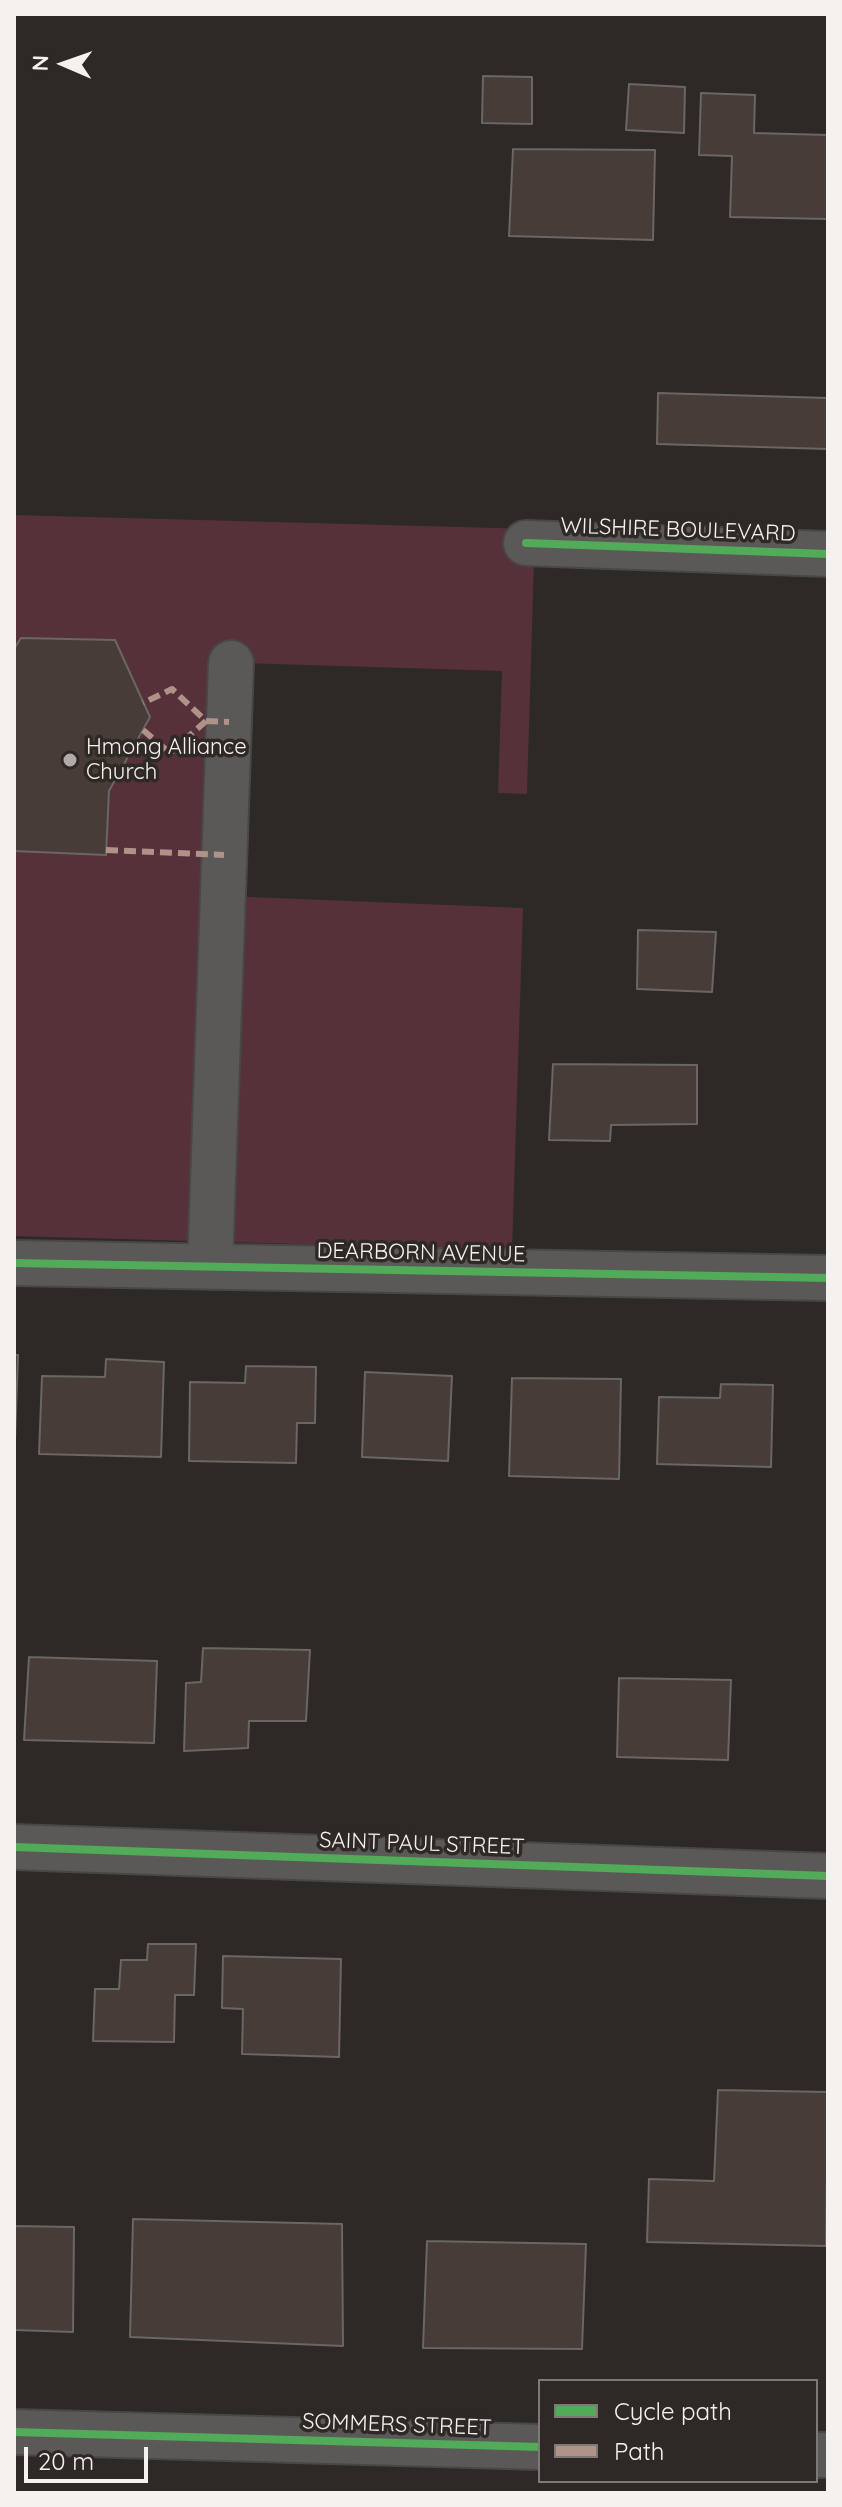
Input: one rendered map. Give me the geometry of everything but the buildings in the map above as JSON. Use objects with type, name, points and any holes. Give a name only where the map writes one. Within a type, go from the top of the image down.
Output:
[{"type":"street","name":"WILSHIRE BOULEVARD","points":[[526,543],[828,554]]},
{"type":"street","points":[[210,1267],[231,663]]},
{"type":"street","name":"DEARBORN AVENUE","points":[[14,1263],[828,1278]]},
{"type":"street","name":"SAINT PAUL STREET","points":[[14,1847],[828,1876]]},
{"type":"street","name":"SOMMERS STREET","points":[[14,2432],[538,2447]]},
{"type":"shaded area","points":[[14,515],[535,529],[527,794],[498,793],[502,671],[208,662],[200,895],[523,908],[512,1250],[14,1236],[14,851],[105,854],[109,791],[150,717],[115,640],[21,638],[14,649]]},
{"type":"marked path","points":[[143,703],[172,689],[206,721],[170,753],[143,730]]},
{"type":"marked path","points":[[206,721],[229,722]]},
{"type":"marked path","points":[[106,850],[224,855]]},
{"type":"cycle path","points":[[526,543],[828,554]]},
{"type":"cycle path","points":[[14,1263],[828,1278]]},
{"type":"cycle path","points":[[14,1847],[828,1876]]},
{"type":"cycle path","points":[[14,2432],[538,2447]]},
{"type":"place","name":"Hmong Alliance Church","points":[[70,760]]}]
